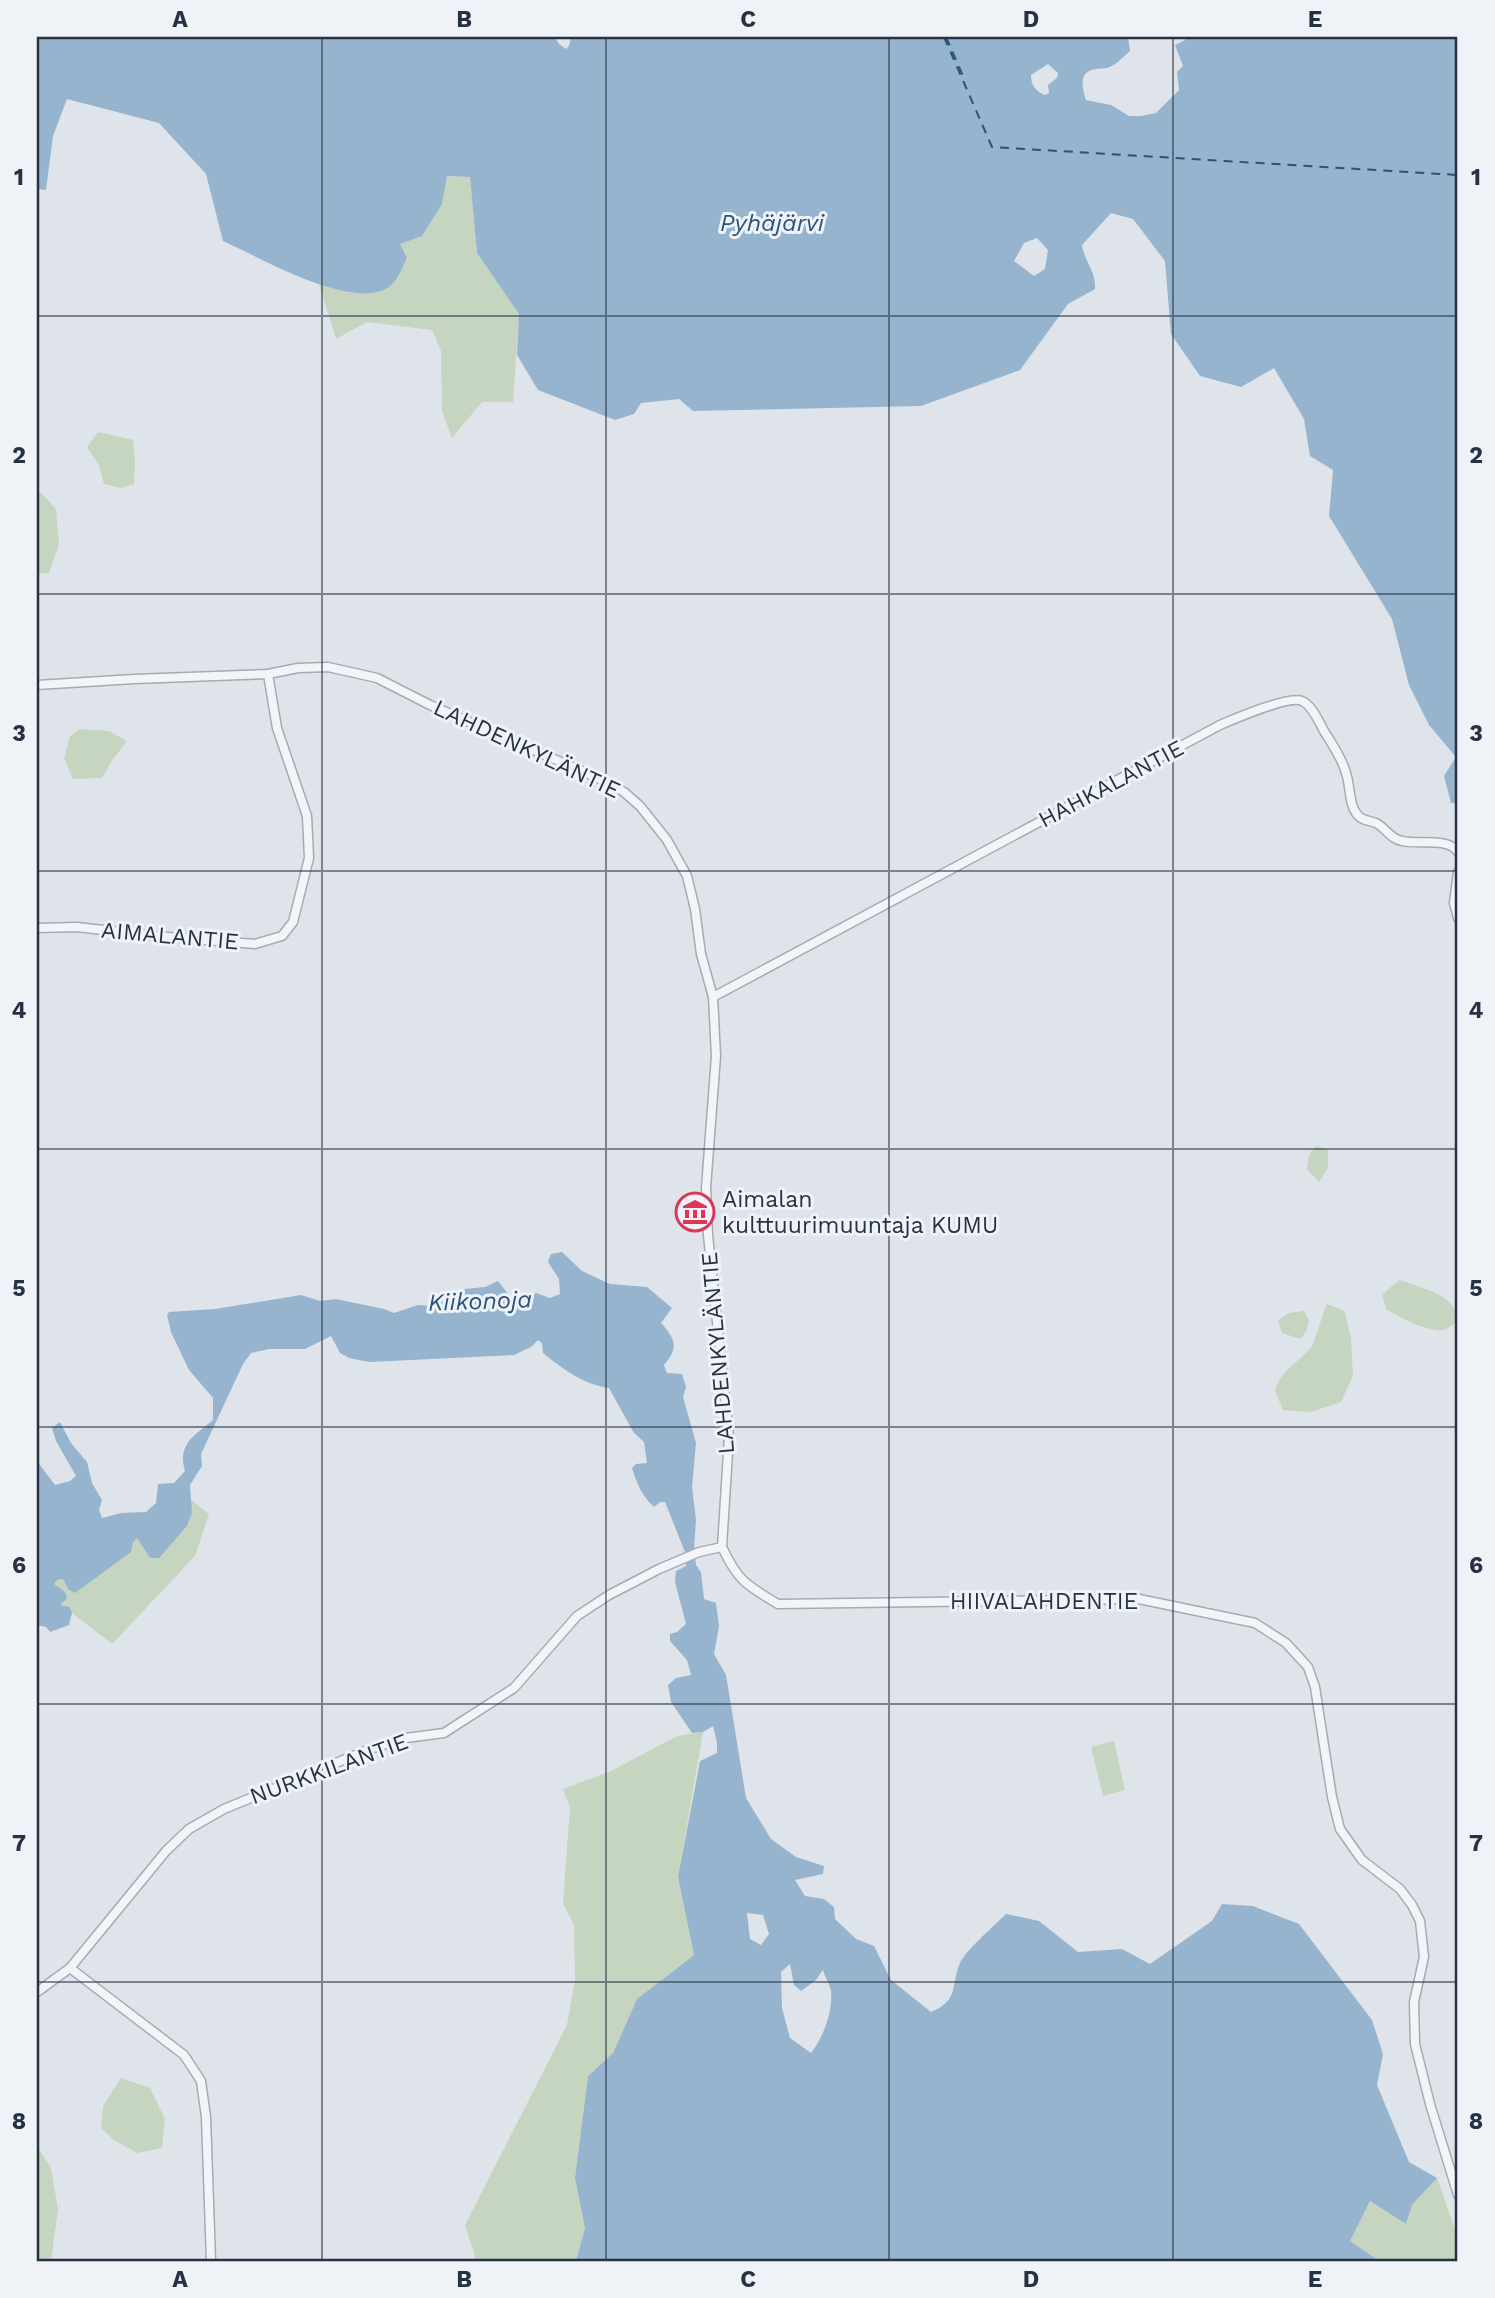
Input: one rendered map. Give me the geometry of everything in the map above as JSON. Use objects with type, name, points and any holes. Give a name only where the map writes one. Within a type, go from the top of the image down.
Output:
[{"type":"street","name":"LAHDENKYLÄNTIE","points":[[37,685],[134,678],[268,674],[298,668],[328,667],[377,678],[430,705],[624,792],[640,806],[667,839],[687,876],[701,954],[713,997],[716,1056],[706,1188],[708,1236],[729,1437],[722,1546]]},
{"type":"street","name":"AIMALANTIE","points":[[37,928],[77,927],[255,944],[282,936],[293,922],[309,858],[307,816],[277,728],[268,674]]},
{"type":"street","name":"HAHKALANTIE","points":[[713,997],[1220,725],[1296,699],[1303,701],[1310,708],[1338,753],[1346,773],[1352,804],[1362,819],[1377,824],[1393,838],[1450,845],[1458,852]]},
{"type":"street","points":[[1458,872],[1454,903],[1458,918]]},
{"type":"street","name":"NURKKILANTIE","points":[[37,1993],[70,1968],[166,1851],[189,1829],[232,1805],[370,1749],[406,1738],[444,1733],[514,1688],[577,1615],[619,1590],[685,1558],[722,1546]]},
{"type":"street","name":"HIIVALAHDENTIE","points":[[722,1546],[744,1583],[778,1604],[1139,1600],[1255,1623],[1286,1643],[1308,1667],[1315,1687],[1332,1797],[1340,1829],[1362,1860],[1400,1889],[1420,1921],[1424,1957],[1414,2002],[1415,2044],[1458,2195]]},
{"type":"street","points":[[70,1968],[184,2055],[201,2081],[206,2118],[211,2261]]},
{"type":"green space","points":[[447,176],[470,177],[477,253],[519,314],[513,402],[482,402],[452,438],[442,411],[441,351],[432,330],[367,322],[336,339],[319,284],[349,293],[398,278],[407,259],[400,244],[442,204]]},
{"type":"green space","points":[[98,432],[133,440],[134,484],[121,488],[104,484],[99,465],[87,447]]},
{"type":"green space","points":[[37,489],[56,509],[59,544],[49,573],[37,574]]},
{"type":"green space","points":[[80,729],[109,731],[127,741],[102,778],[73,779],[64,758],[70,736]]},
{"type":"green space","points":[[1316,1146],[1328,1149],[1328,1168],[1319,1182],[1307,1169],[1309,1155]]},
{"type":"green space","points":[[1400,1280],[1445,1299],[1452,1305],[1458,1321],[1445,1329],[1429,1329],[1386,1309],[1382,1294]]},
{"type":"green space","points":[[1327,1304],[1345,1311],[1351,1339],[1353,1376],[1341,1402],[1311,1412],[1283,1410],[1275,1391],[1286,1372],[1313,1344]]},
{"type":"green space","points":[[1304,1311],[1309,1321],[1306,1332],[1300,1339],[1282,1333],[1278,1320],[1289,1313]]},
{"type":"green space","points":[[190,1499],[209,1514],[195,1556],[112,1644],[72,1613],[70,1607],[60,1605],[54,1584],[57,1580],[137,1538],[150,1558],[192,1513]]},
{"type":"green space","points":[[703,1732],[678,1877],[694,1955],[637,1999],[613,2053],[588,2076],[575,2178],[585,2228],[576,2261],[474,2261],[475,2256],[465,2225],[567,2025],[575,1980],[574,1925],[563,1903],[570,1808],[563,1789],[611,1771],[677,1736]]},
{"type":"green space","points":[[1114,1741],[1125,1790],[1103,1796],[1091,1747]]},
{"type":"green space","points":[[121,2078],[150,2088],[165,2119],[162,2148],[137,2153],[114,2140],[101,2128],[103,2106]]},
{"type":"green space","points":[[37,2146],[51,2168],[58,2209],[51,2261],[37,2261]]},
{"type":"green space","points":[[1437,2178],[1458,2238],[1458,2261],[1379,2261],[1349,2241],[1370,2201],[1406,2224],[1412,2205]]},
{"type":"water","name":"Pyhäjärvi","points":[[37,37],[555,37],[566,49],[571,37],[1128,37],[1130,51],[1110,67],[1086,73],[1083,90],[1086,100],[1111,105],[1129,116],[1141,116],[1156,113],[1179,90],[1177,72],[1183,66],[1175,45],[1185,40],[1185,37],[1458,37],[1458,803],[1451,803],[1444,776],[1456,757],[1429,725],[1409,685],[1392,619],[1329,516],[1333,470],[1310,456],[1304,419],[1274,368],[1241,387],[1200,376],[1171,334],[1165,261],[1133,219],[1111,213],[1082,245],[1094,277],[1095,289],[1068,304],[1020,370],[921,406],[693,411],[679,399],[641,403],[634,414],[615,420],[538,390],[517,355],[519,314],[477,253],[470,177],[447,176],[442,204],[422,236],[400,244],[407,258],[397,278],[386,289],[364,293],[344,291],[301,277],[223,241],[206,174],[159,123],[67,99],[53,136],[46,190],[37,189]],"holes":[[[1048,64],[1058,73],[1057,78],[1048,85],[1049,93],[1045,95],[1034,87],[1031,75]],[[1037,238],[1048,250],[1045,269],[1034,276],[1014,261],[1024,243]]]},
{"type":"water","name":"Kiikonoja","points":[[562,1252],[582,1271],[610,1284],[647,1287],[672,1308],[661,1323],[674,1344],[664,1365],[667,1373],[682,1374],[686,1387],[683,1397],[696,1443],[692,1487],[696,1520],[696,1565],[701,1572],[704,1599],[716,1603],[719,1626],[714,1654],[726,1675],[746,1798],[771,1839],[796,1857],[824,1866],[823,1874],[795,1880],[805,1896],[824,1899],[834,1907],[835,1919],[856,1939],[874,1946],[891,1980],[931,2012],[946,2003],[953,1992],[963,1958],[1006,1914],[1039,1921],[1078,1952],[1122,1949],[1150,1964],[1212,1921],[1222,1904],[1253,1906],[1299,1924],[1372,2020],[1383,2054],[1377,2085],[1409,2162],[1437,2178],[1412,2205],[1406,2224],[1370,2201],[1350,2241],[1379,2261],[576,2261],[585,2228],[575,2178],[588,2076],[613,2053],[637,1999],[694,1955],[678,1877],[700,1761],[717,1753],[717,1743],[713,1726],[703,1732],[692,1733],[671,1702],[668,1685],[676,1678],[691,1675],[687,1660],[670,1641],[670,1634],[686,1624],[675,1582],[676,1571],[686,1566],[685,1552],[665,1502],[654,1507],[643,1494],[636,1479],[632,1468],[636,1464],[647,1463],[644,1442],[634,1433],[609,1388],[582,1380],[566,1370],[543,1353],[542,1343],[538,1340],[531,1347],[514,1355],[369,1362],[349,1358],[340,1353],[331,1336],[305,1349],[269,1349],[251,1353],[243,1364],[201,1454],[202,1466],[190,1485],[192,1513],[187,1526],[159,1558],[150,1558],[137,1538],[133,1542],[131,1552],[75,1593],[68,1589],[63,1579],[57,1580],[54,1584],[65,1592],[67,1598],[60,1605],[70,1607],[72,1613],[69,1625],[50,1632],[46,1627],[37,1625],[37,1461],[55,1485],[70,1481],[76,1476],[56,1441],[52,1428],[60,1422],[71,1443],[87,1462],[92,1483],[102,1500],[99,1510],[102,1518],[121,1513],[146,1512],[156,1503],[158,1484],[174,1483],[185,1471],[185,1447],[213,1420],[213,1398],[189,1370],[171,1332],[167,1315],[169,1312],[215,1309],[301,1295],[320,1301],[336,1299],[394,1313],[418,1305],[433,1306],[465,1289],[485,1287],[498,1281],[511,1298],[521,1305],[536,1293],[550,1298],[560,1294],[559,1279],[548,1262],[551,1254]],"holes":[[[747,1913],[763,1915],[769,1934],[761,1945],[750,1939]],[[790,1964],[794,1985],[801,1991],[816,1980],[823,1970],[830,1989],[831,1999],[826,2024],[811,2053],[790,2038],[782,2008],[781,1972]]]},
{"type":"ferry route","points":[[944,37],[992,147],[1458,175]]},
{"type":"ferry route","points":[[946,37],[963,76]]},
{"type":"place","name":"Aimalan kulttuurimuuntaja KUMU","points":[[695,1212]]}]
